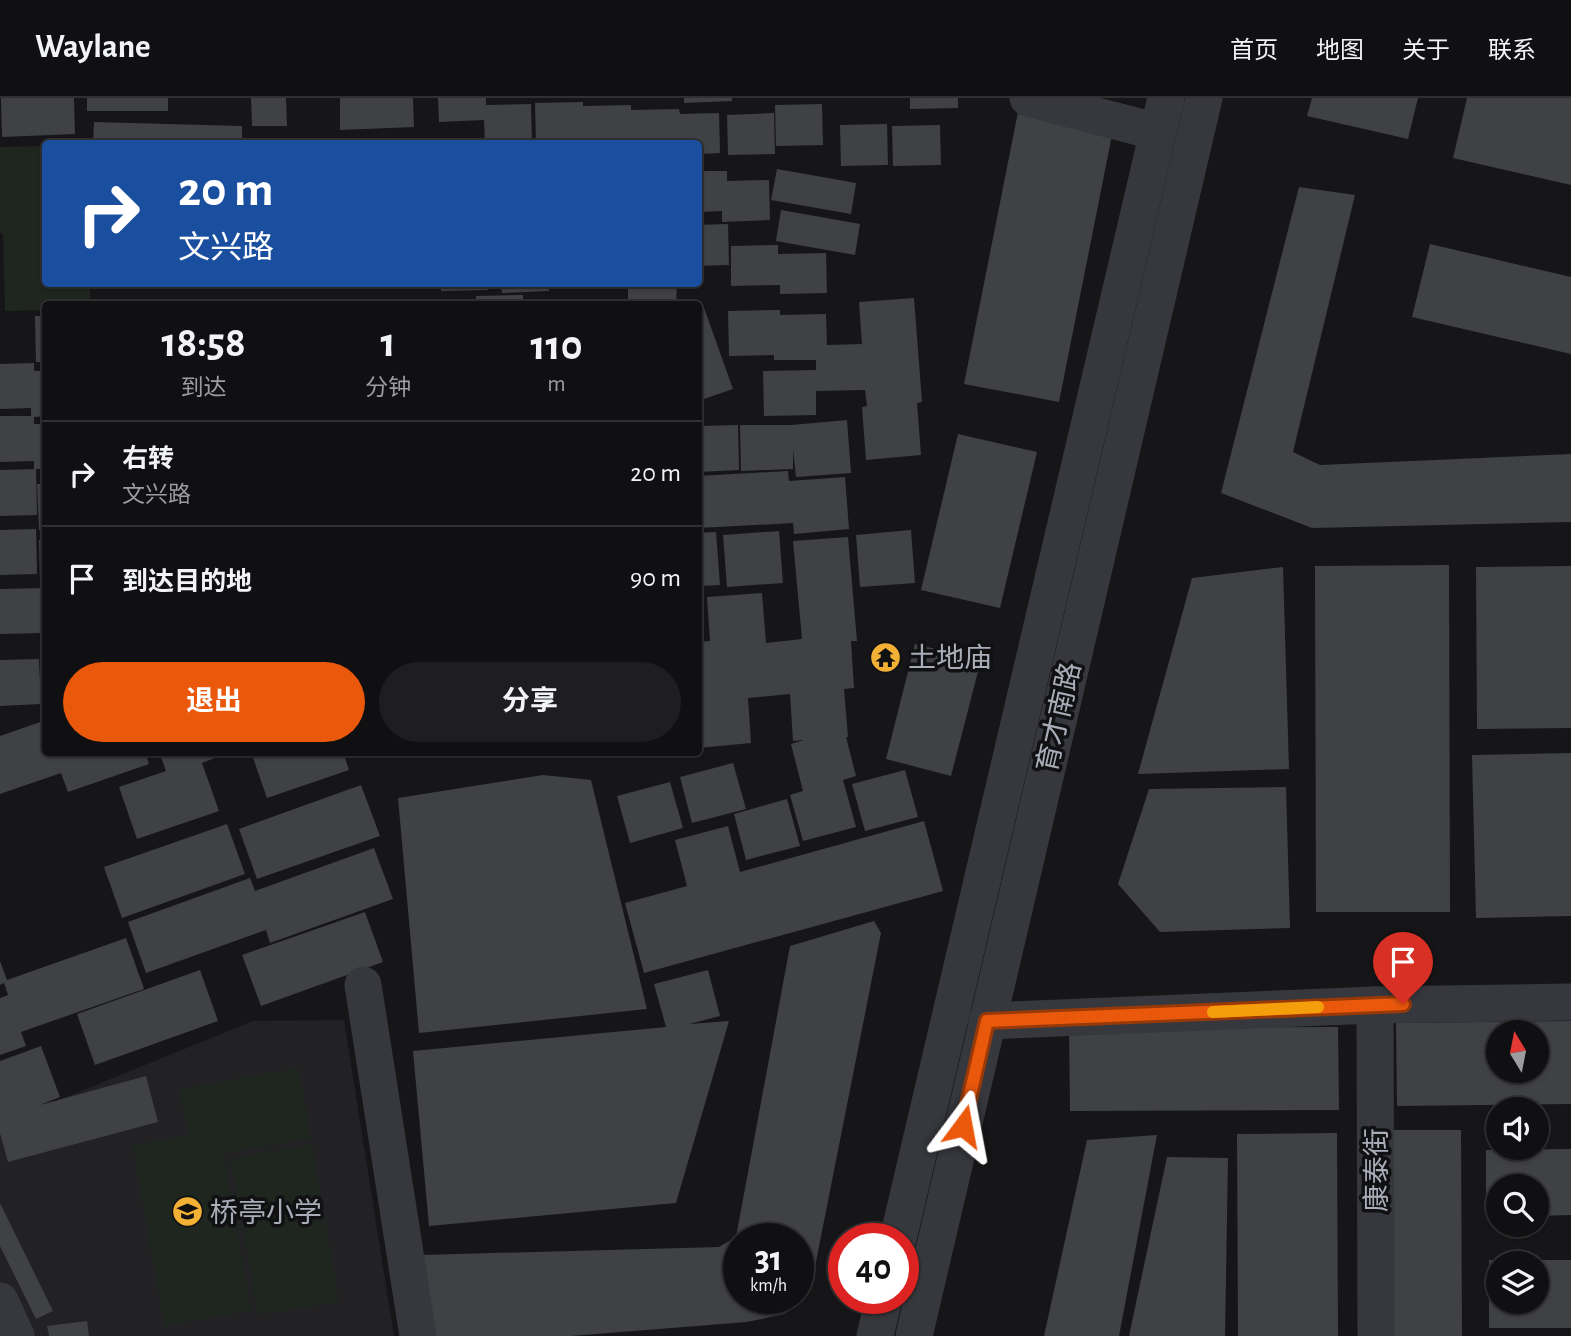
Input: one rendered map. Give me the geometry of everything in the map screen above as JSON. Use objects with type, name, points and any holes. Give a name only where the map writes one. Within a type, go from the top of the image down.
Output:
[{"type":"street","points":[[1028,98],[1162,115]]},
{"type":"street","name":"育才南路","points":[[914,1336],[1204,98]]},
{"type":"street","name":"育才南路","points":[[902,1223],[1162,115]]},
{"type":"street","points":[[363,985],[418,1336]]},
{"type":"street","points":[[987,1021],[1376,1005],[1571,1002]]},
{"type":"street","name":"康泰街","points":[[1376,1005],[1377,1336]]},
{"type":"street","points":[[0,1301],[16,1336]]},
{"type":"street","points":[[876,1336],[881,1314]]},
{"type":"shaded area","points":[[42,146],[42,287],[90,287],[90,301],[42,301],[42,310],[5,311],[3,235],[0,233],[0,147]]},
{"type":"shaded area","name":"桥亭小学","points":[[344,1020],[394,1336],[16,1336],[0,1301],[0,1124],[253,1021]]},
{"type":"shaded area","points":[[299,1068],[311,1138],[224,1154],[251,1311],[164,1326],[133,1145],[188,1135],[180,1089]]},
{"type":"shaded area","points":[[312,1144],[339,1302],[258,1315],[231,1159]]},
{"type":"building","points":[[1,98],[74,98],[75,134],[2,137]]},
{"type":"building","points":[[87,98],[168,98],[168,111],[87,111]]},
{"type":"building","points":[[251,98],[286,98],[287,126],[252,126]]},
{"type":"building","points":[[340,98],[413,98],[414,127],[340,130]]},
{"type":"building","points":[[438,98],[486,98],[486,105],[531,104],[532,140],[485,140],[484,120],[439,122]]},
{"type":"building","points":[[684,98],[732,98],[732,101],[684,103]]},
{"type":"building","points":[[910,98],[958,98],[958,108],[910,109]]},
{"type":"building","points":[[1312,98],[1418,98],[1408,139],[1307,116]]},
{"type":"building","points":[[1467,98],[1571,98],[1571,185],[1453,158]]},
{"type":"building","points":[[583,102],[583,106],[631,105],[631,110],[679,109],[680,114],[719,113],[720,153],[702,154],[702,140],[536,140],[535,103]]},
{"type":"building","points":[[822,104],[823,145],[776,146],[775,105]]},
{"type":"building","points":[[1019,107],[1114,125],[1059,402],[964,384]]},
{"type":"building","points":[[774,113],[775,154],[728,155],[727,115]]},
{"type":"building","points":[[94,122],[242,126],[242,140],[93,140]]},
{"type":"building","points":[[887,124],[888,165],[841,166],[840,125]]},
{"type":"building","points":[[940,125],[941,165],[893,166],[892,126]]},
{"type":"building","points":[[777,169],[856,183],[851,214],[771,200]]},
{"type":"building","points":[[702,171],[727,171],[727,181],[769,180],[770,220],[722,222],[722,211],[702,212]]},
{"type":"building","points":[[1299,187],[1355,195],[1293,452],[1320,465],[1571,454],[1571,522],[1312,528],[1221,493]]},
{"type":"building","points":[[781,210],[860,224],[855,255],[776,241]]},
{"type":"building","points":[[728,224],[729,265],[702,266],[702,225]]},
{"type":"building","points":[[1430,244],[1571,277],[1571,354],[1412,317]]},
{"type":"building","points":[[778,245],[778,254],[826,253],[827,293],[780,294],[780,285],[731,286],[731,246]]},
{"type":"building","points":[[441,287],[488,287],[488,290],[441,291]]},
{"type":"building","points":[[501,287],[549,287],[549,291],[502,293]]},
{"type":"building","points":[[628,287],[677,287],[676,301],[628,301]]},
{"type":"building","points":[[523,295],[523,301],[476,301],[476,296]]},
{"type":"building","points":[[914,298],[922,402],[917,403],[921,455],[866,460],[862,407],[867,406],[865,390],[816,391],[816,415],[764,416],[763,371],[816,370],[816,360],[774,360],[774,355],[729,356],[728,311],[780,310],[780,315],[826,314],[827,345],[862,344],[859,302]]},
{"type":"building","points":[[702,305],[733,389],[702,400]]},
{"type":"building","points":[[35,316],[42,316],[42,362],[36,362]]},
{"type":"building","points":[[34,363],[34,371],[42,371],[42,416],[34,417],[34,424],[42,424],[42,469],[34,469],[34,461],[0,462],[0,416],[31,416],[31,408],[0,409],[0,364]]},
{"type":"building","points":[[847,420],[851,473],[796,477],[793,449],[793,469],[741,471],[740,425],[792,425]]},
{"type":"building","points":[[738,425],[739,470],[702,472],[702,426]]},
{"type":"building","points":[[958,434],[1037,452],[1000,608],[921,590]]},
{"type":"building","points":[[36,469],[37,515],[0,516],[0,470]]},
{"type":"building","points":[[788,471],[789,481],[845,477],[849,529],[794,534],[793,523],[702,528],[702,476]]},
{"type":"building","points":[[37,484],[42,484],[42,530],[39,530]]},
{"type":"building","points":[[36,529],[37,574],[0,575],[0,530]]},
{"type":"building","points":[[911,530],[915,583],[860,587],[856,535]]},
{"type":"building","points":[[779,531],[783,583],[727,587],[723,535]]},
{"type":"building","points":[[716,532],[720,585],[702,586],[702,533]]},
{"type":"building","points":[[848,537],[857,641],[851,641],[854,688],[844,689],[846,737],[856,776],[843,780],[856,827],[803,841],[790,795],[803,791],[791,744],[804,740],[793,741],[790,694],[748,698],[751,743],[702,748],[702,642],[710,641],[707,597],[762,593],[766,643],[802,639],[793,541]]},
{"type":"building","points":[[39,540],[42,540],[42,585]]},
{"type":"building","points":[[1449,565],[1450,912],[1316,912],[1315,566]]},
{"type":"building","points":[[1571,566],[1571,728],[1477,729],[1476,567]]},
{"type":"building","points":[[1283,567],[1289,769],[1138,774],[1192,578]]},
{"type":"building","points":[[42,588],[42,633],[0,634],[0,589]]},
{"type":"building","points":[[915,644],[981,660],[951,776],[886,759]]},
{"type":"building","points":[[39,659],[41,704],[0,706],[0,660]]},
{"type":"building","points":[[42,721],[42,756],[146,756],[149,764],[68,792],[61,773],[0,794],[0,736]]},
{"type":"building","points":[[1571,753],[1571,916],[1476,918],[1472,755]]},
{"type":"building","points":[[160,756],[220,756],[202,763],[219,811],[137,839],[119,787],[166,771]]},
{"type":"building","points":[[252,756],[344,756],[349,770],[267,798]]},
{"type":"building","points":[[733,763],[746,809],[692,823],[680,777]]},
{"type":"building","points":[[905,770],[918,817],[865,831],[852,784]]},
{"type":"building","points":[[543,775],[591,780],[647,1009],[419,1033],[398,798]]},
{"type":"building","points":[[670,782],[683,828],[630,843],[617,796]]},
{"type":"building","points":[[361,785],[380,836],[257,879],[239,829]]},
{"type":"building","points":[[1286,787],[1290,928],[1160,932],[1118,884],[1149,789]]},
{"type":"building","points":[[787,799],[800,846],[746,860],[734,814]]},
{"type":"building","points":[[924,821],[943,891],[644,973],[625,903],[687,886],[675,840],[728,826],[740,872]]},
{"type":"building","points":[[227,824],[245,874],[122,918],[104,867]]},
{"type":"building","points":[[374,848],[393,899],[270,943],[266,930],[146,973],[128,922],[250,878],[255,891]]},
{"type":"building","points":[[365,912],[383,962],[261,1006],[242,955]]},
{"type":"building","points":[[874,921],[881,933],[814,1272],[814,1223],[739,1223],[790,946]]},
{"type":"building","points":[[126,938],[144,989],[21,1032],[26,1046],[0,1055],[0,998],[8,995],[4,983],[0,985],[0,961],[7,980]]},
{"type":"building","points":[[200,970],[218,1021],[95,1065],[77,1014]]},
{"type":"building","points":[[708,970],[720,1016],[689,1024],[729,1021],[676,1203],[429,1226],[413,1051],[666,1027],[654,984]]},
{"type":"building","points":[[1549,1021],[1571,1021],[1571,1104],[1549,1104],[1549,1097],[1486,1097],[1486,1105],[1397,1106],[1396,1023],[1486,1022],[1486,1083],[1549,1083]]},
{"type":"building","points":[[1338,1027],[1339,1110],[1070,1111],[1069,1028]]},
{"type":"building","points":[[41,1046],[60,1097],[40,1105],[146,1076],[158,1122],[8,1162],[0,1133],[0,1061]]},
{"type":"building","points":[[1388,1130],[1461,1130],[1462,1336],[1389,1336]]},
{"type":"building","points":[[1337,1133],[1338,1336],[1238,1336],[1237,1134]]},
{"type":"building","points":[[1157,1135],[1119,1336],[1044,1336],[1087,1140]]},
{"type":"building","points":[[1549,1149],[1571,1149],[1571,1215],[1549,1216],[1549,1174],[1486,1174],[1486,1160],[1549,1160]]},
{"type":"building","points":[[1167,1157],[1228,1158],[1225,1336],[1129,1336]]},
{"type":"building","points":[[0,1203],[53,1311],[36,1319],[0,1246]]},
{"type":"building","points":[[723,1245],[723,1314],[785,1314],[747,1322],[571,1336],[432,1336],[421,1255],[719,1247]]},
{"type":"building","points":[[1549,1260],[1571,1260],[1571,1328],[1489,1328],[1489,1314],[1549,1314]]},
{"type":"building","points":[[87,1321],[89,1336],[49,1336],[47,1326]]},
{"type":"slow traffic","points":[[1213,1012],[1318,1007]]},
{"type":"place","name":"土地庙","points":[[885,657]]},
{"type":"place","name":"桥亭小学","points":[[187,1212]]},
{"type":"route","points":[[963,1126],[987,1021],[1403,1004]]}]
